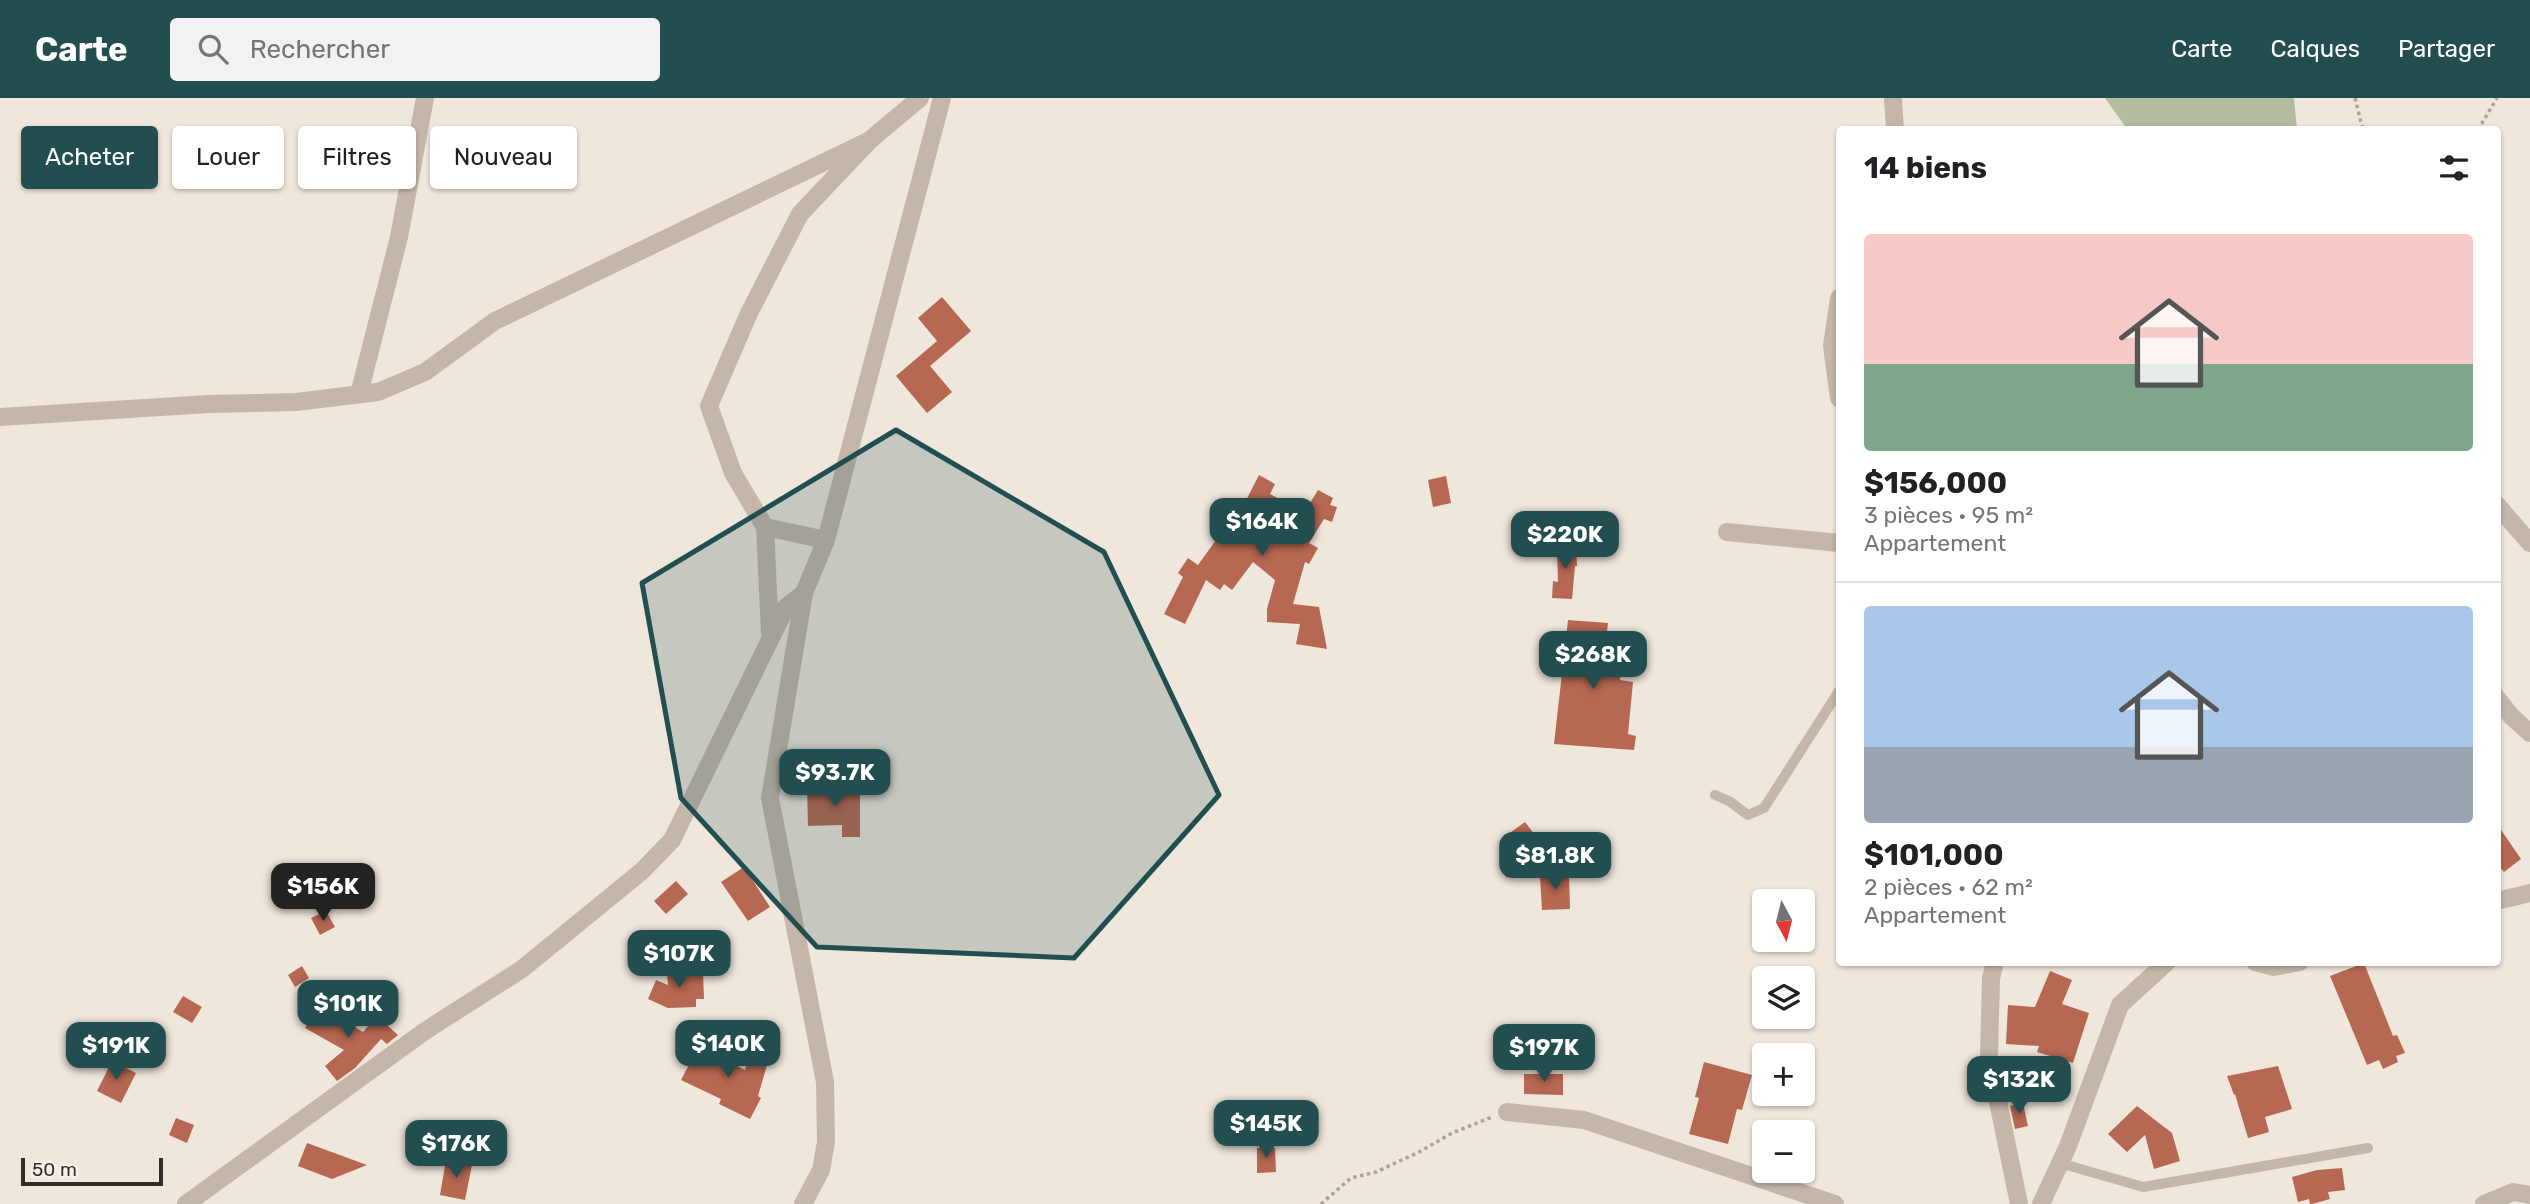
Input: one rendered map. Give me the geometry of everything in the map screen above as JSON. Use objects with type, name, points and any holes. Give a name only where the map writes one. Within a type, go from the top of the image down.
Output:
[{"type":"street","points":[[359,394],[399,237],[425,98]]},
{"type":"street","points":[[771,637],[765,527],[733,474],[709,406],[749,313],[800,214],[870,140],[920,98]]},
{"type":"street","points":[[803,1204],[821,1170],[826,1142],[825,1082],[770,798],[804,593],[826,540],[942,98]]},
{"type":"street","points":[[1893,98],[1895,126]]},
{"type":"street","points":[[0,417],[209,404],[296,402],[378,392],[425,372],[495,321],[870,140]]},
{"type":"street","points":[[1836,319],[1832,346],[1836,376]]},
{"type":"street","points":[[2501,510],[2530,543]]},
{"type":"street","points":[[765,527],[826,540]]},
{"type":"street","points":[[1727,532],[1836,543]]},
{"type":"street","points":[[186,1204],[425,1031],[522,968],[642,871],[672,840],[786,607],[804,593]]},
{"type":"street","points":[[2501,703],[2530,733]]},
{"type":"street","points":[[2501,900],[2530,893]]},
{"type":"street","points":[[1994,966],[1991,978],[1989,1058],[2019,1204]]},
{"type":"street","points":[[2041,1204],[2060,1163],[2120,1005],[2151,970]]},
{"type":"street","points":[[1507,1112],[1584,1120],[1835,1204]]},
{"type":"street","points":[[2484,1204],[2513,1192],[2530,1195]]},
{"type":"lane","points":[[1715,795],[1729,801],[1748,816],[1764,808],[1836,696]]},
{"type":"lane","points":[[2060,1163],[2144,1187],[2368,1149]]},
{"type":"path","points":[[2355,98],[2362,126]]},
{"type":"path","points":[[2480,126],[2497,98]]},
{"type":"path","points":[[1321,1204],[1351,1178],[1376,1172],[1452,1133],[1507,1112]]},
{"type":"highlighted area","points":[[896,430],[1104,552],[1219,795],[1074,958],[817,947],[681,798],[642,583]]},
{"type":"green space","points":[[2105,98],[2294,98],[2297,126],[2125,126]]},
{"type":"building","points":[[942,297],[971,331],[930,366],[952,392],[927,413],[896,376],[937,341],[918,318]]},
{"type":"building","points":[[1259,475],[1275,484],[1270,494],[1302,511],[1318,490],[1333,498],[1330,505],[1337,507],[1332,522],[1324,519],[1309,543],[1318,548],[1309,564],[1305,562],[1293,604],[1319,607],[1327,649],[1296,644],[1300,624],[1267,622],[1267,609],[1275,580],[1253,562],[1232,590],[1224,584],[1220,590],[1206,580],[1185,624],[1164,614],[1183,577],[1178,573],[1188,558],[1198,565],[1221,533],[1214,527],[1228,511],[1237,518]]},
{"type":"building","points":[[1446,476],[1451,503],[1433,507],[1428,480]]},
{"type":"building","points":[[1576,543],[1577,566],[1572,599],[1552,598],[1553,581],[1558,582],[1557,544]]},
{"type":"building","points":[[1568,620],[1608,623],[1607,632],[1618,633],[1616,654],[1623,654],[1620,680],[1633,682],[1628,734],[1636,736],[1634,750],[1554,744]]},
{"type":"building","points":[[807,787],[860,790],[860,837],[842,837],[842,825],[808,826]]},
{"type":"building","points":[[1525,822],[1548,852],[1506,878],[1512,842],[1507,835]]},
{"type":"building","points":[[2501,830],[2521,859],[2504,872],[2501,869]]},
{"type":"building","points":[[744,867],[770,907],[748,921],[721,882]]},
{"type":"building","points":[[1569,874],[1570,909],[1542,910],[1540,877]]},
{"type":"building","points":[[676,881],[688,894],[666,914],[654,901]]},
{"type":"building","points":[[326,911],[335,927],[320,935],[311,918]]},
{"type":"building","points":[[302,966],[309,978],[295,987],[288,975]]},
{"type":"building","points":[[2356,966],[2365,966],[2393,1036],[2397,1035],[2405,1053],[2396,1056],[2398,1062],[2383,1069],[2379,1060],[2367,1065],[2330,976]]},
{"type":"building","points":[[2050,971],[2072,980],[2062,1004],[2089,1013],[2073,1063],[2037,1052],[2039,1046],[2006,1044],[2008,1005],[2035,1007]]},
{"type":"building","points":[[703,972],[704,999],[696,999],[696,1007],[668,1008],[648,999],[656,980],[668,985],[667,973]]},
{"type":"building","points":[[183,996],[202,1007],[192,1023],[173,1012]]},
{"type":"building","points":[[318,1006],[363,1032],[377,1016],[398,1035],[387,1044],[381,1039],[355,1068],[337,1081],[325,1066],[344,1050],[305,1028]]},
{"type":"building","points":[[699,1046],[745,1070],[750,1053],[769,1058],[758,1096],[761,1098],[750,1119],[719,1104],[721,1099],[681,1080]]},
{"type":"building","points":[[112,1061],[136,1073],[121,1103],[97,1091]]},
{"type":"building","points":[[1704,1062],[1752,1075],[1742,1110],[1737,1109],[1728,1144],[1689,1134],[1699,1098],[1695,1097]]},
{"type":"building","points":[[2278,1066],[2292,1109],[2265,1117],[2269,1132],[2248,1138],[2227,1076]]},
{"type":"building","points":[[1524,1074],[1563,1074],[1563,1095],[1524,1094]]},
{"type":"building","points":[[2023,1103],[2028,1126],[2015,1129],[2010,1106]]},
{"type":"building","points":[[2137,1106],[2172,1133],[2180,1161],[2154,1169],[2145,1135],[2127,1152],[2108,1134]]},
{"type":"building","points":[[176,1118],[194,1125],[187,1143],[169,1135]]},
{"type":"building","points":[[307,1143],[367,1165],[332,1179],[298,1166]]},
{"type":"building","points":[[1257,1148],[1275,1148],[1276,1172],[1257,1173]]},
{"type":"building","points":[[446,1160],[472,1165],[465,1200],[440,1195]]},
{"type":"building","points":[[2342,1168],[2345,1190],[2328,1192],[2330,1199],[2312,1204],[2309,1199],[2298,1202],[2292,1177],[2317,1170]]}]
